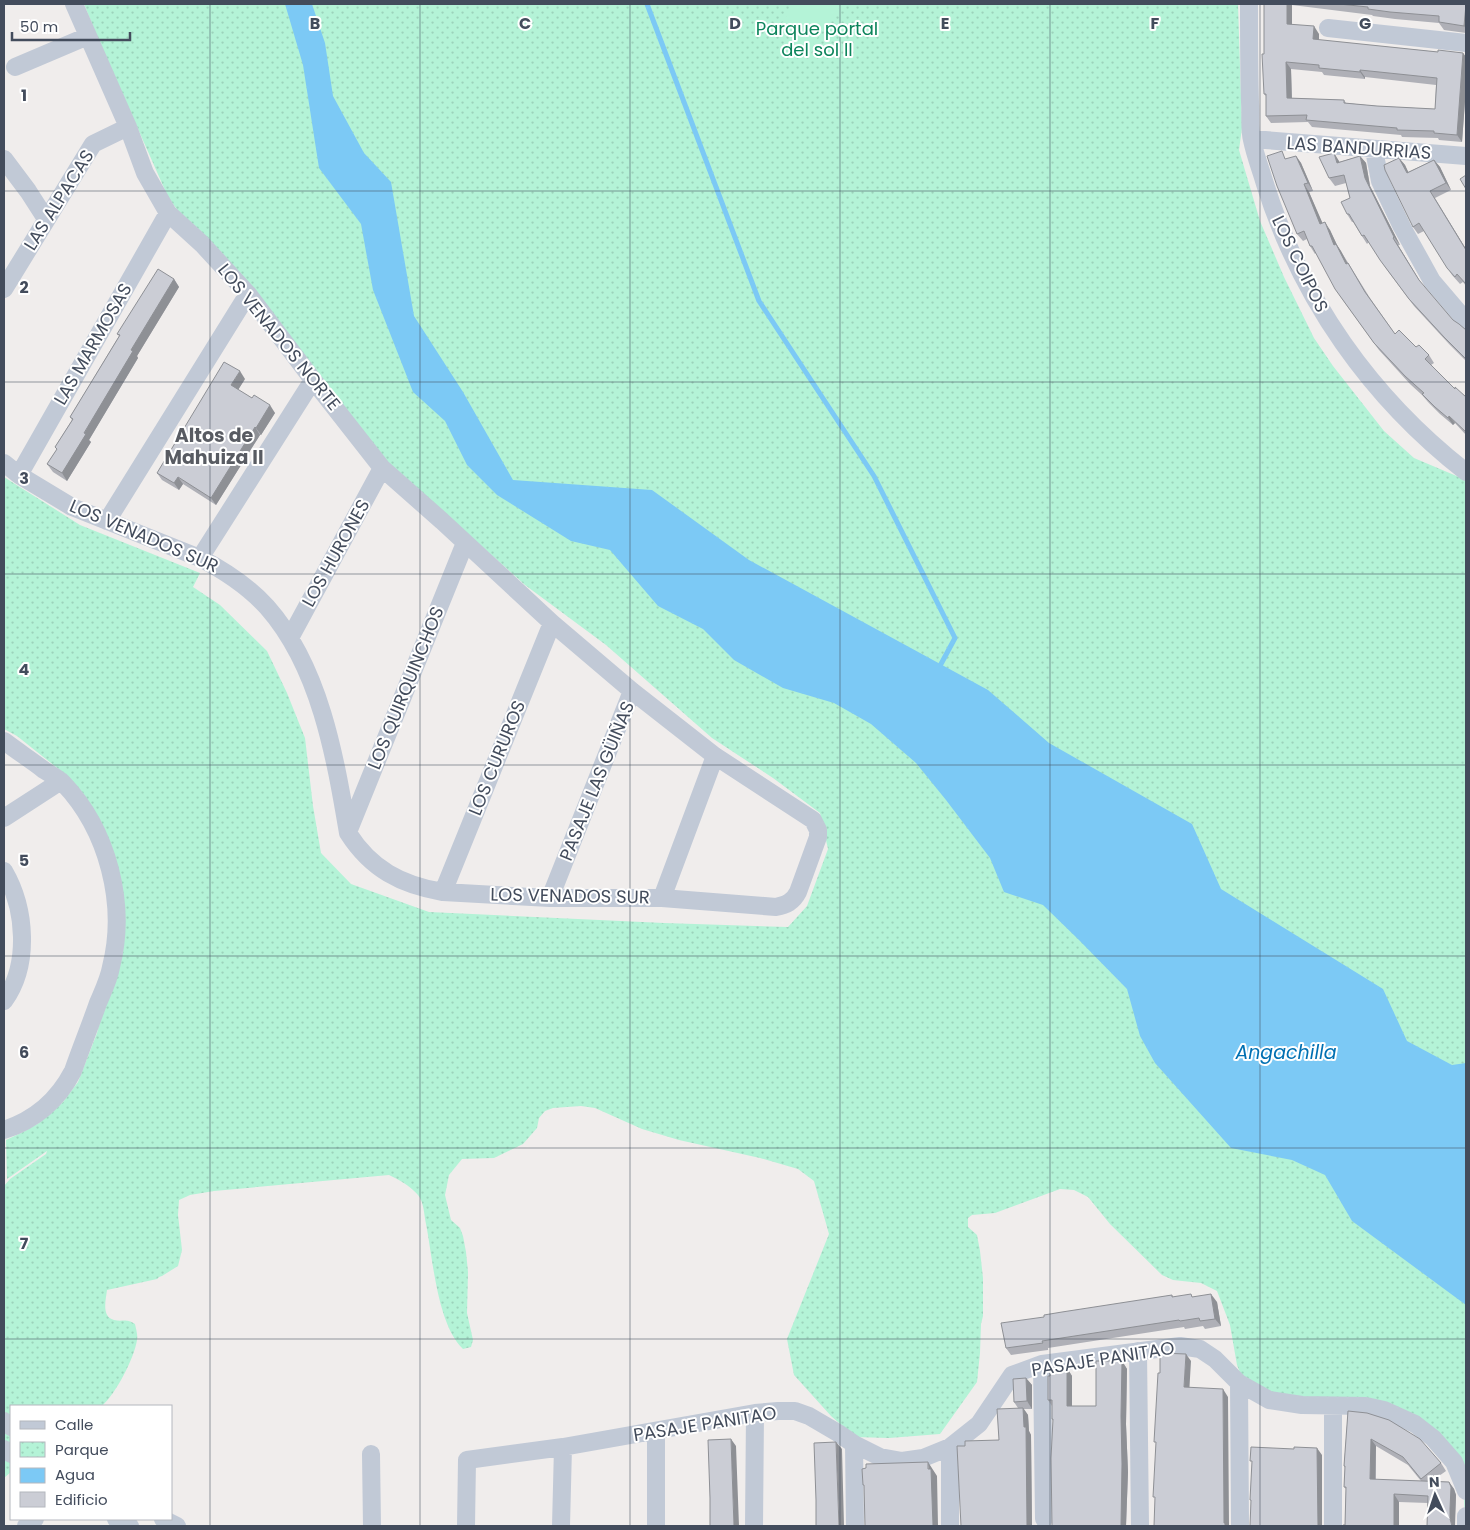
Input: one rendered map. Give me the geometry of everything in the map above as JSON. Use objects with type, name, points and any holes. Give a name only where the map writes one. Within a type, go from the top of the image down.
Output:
[{"type":"street","name":"LOS VENADOS NORTE","points":[[74,4],[128,127],[145,173],[168,213],[202,244],[248,294],[382,468],[442,521]]},
{"type":"street","name":"LOS COIPOS","points":[[1249,4],[1252,139],[1271,202],[1297,266],[1331,327],[1367,376],[1396,409],[1428,440],[1466,472]]},
{"type":"street","points":[[1328,28],[1466,43]]},
{"type":"street","points":[[15,67],[88,36]]},
{"type":"street","name":"LAS ALPACAS","points":[[4,289],[92,144],[128,127]]},
{"type":"street","name":"LAS BANDURRIAS","points":[[1252,139],[1466,156]]},
{"type":"street","points":[[1374,150],[1380,180],[1402,227],[1432,281],[1466,321]]},
{"type":"street","points":[[4,159],[46,219]]},
{"type":"street","name":"LAS MARMOSAS","points":[[19,475],[168,213]]},
{"type":"street","points":[[107,521],[248,294]]},
{"type":"street","points":[[200,558],[313,380]]},
{"type":"street","name":"LOS VENADOS SUR","points":[[4,463],[19,475],[72,507],[200,558],[236,579],[267,606],[290,638],[313,689],[327,727],[339,778],[348,833],[366,857],[393,877],[409,884],[443,892],[550,898],[662,898],[776,907],[792,901],[798,892],[818,837],[816,824],[809,817],[715,756],[632,691],[552,623],[442,521]]},
{"type":"street","name":"LOS HURONES","points":[[290,638],[382,468]]},
{"type":"street","name":"LOS QUIRQUINCHOS","points":[[348,833],[465,543]]},
{"type":"street","name":"LOS CURUROS","points":[[443,892],[552,623]]},
{"type":"street","name":"PASAJE LAS GÜIÑAS","points":[[550,898],[632,691]]},
{"type":"street","points":[[4,741],[61,781],[75,797],[86,814],[105,852],[116,910],[115,949],[111,968],[73,1071],[54,1099],[39,1113],[20,1124],[4,1130]]},
{"type":"street","points":[[662,898],[715,756]]},
{"type":"street","points":[[4,818],[61,781]]},
{"type":"street","points":[[4,872],[18,907],[22,933],[20,960],[12,990],[4,1001]]},
{"type":"street","name":"PASAJE PANITAO","points":[[466,1526],[467,1460],[563,1447],[755,1413],[778,1411],[794,1411],[809,1416],[854,1444],[880,1457],[902,1461],[923,1458],[950,1447],[979,1424],[1012,1375],[1042,1364],[1180,1346],[1200,1349],[1215,1359],[1239,1383],[1269,1400],[1332,1407],[1366,1406],[1384,1410],[1415,1424],[1433,1438],[1454,1462],[1466,1491]]},
{"type":"street","points":[[1138,1351],[1140,1526]]},
{"type":"street","points":[[1042,1364],[1044,1519]]},
{"type":"street","points":[[1239,1383],[1240,1524]]},
{"type":"street","points":[[1332,1407],[1333,1526]]},
{"type":"street","points":[[754,1526],[755,1413]]},
{"type":"street","points":[[656,1431],[656,1526]]},
{"type":"street","points":[[854,1444],[855,1526]]},
{"type":"street","points":[[561,1526],[563,1447]]},
{"type":"street","points":[[950,1447],[950,1526]]},
{"type":"street","points":[[371,1454],[372,1526]]},
{"type":"street","points":[[1466,1516],[1466,1526]]},
{"type":"street","points":[[118,1520],[130,1526]]},
{"type":"street","points":[[164,1520],[177,1526]]},
{"type":"green space","name":"Parque portal del sol II","points":[[84,4],[1238,4],[1242,128],[1239,150],[1260,221],[1284,277],[1314,338],[1333,366],[1384,431],[1414,458],[1466,480],[1466,1526],[1464,1495],[1456,1474],[1421,1428],[1293,1403],[1245,1385],[1237,1365],[1230,1325],[1217,1291],[1201,1283],[1173,1280],[1162,1275],[1110,1224],[1088,1197],[1074,1190],[1060,1189],[995,1213],[972,1215],[968,1218],[968,1227],[977,1235],[983,1278],[983,1316],[977,1382],[940,1434],[889,1438],[855,1437],[831,1416],[794,1375],[787,1339],[829,1234],[814,1181],[798,1169],[760,1158],[679,1140],[642,1129],[595,1108],[581,1106],[553,1108],[545,1111],[539,1118],[537,1128],[523,1144],[494,1158],[462,1159],[449,1175],[445,1195],[451,1220],[460,1228],[466,1252],[468,1272],[467,1313],[473,1340],[471,1347],[463,1349],[454,1338],[447,1324],[437,1290],[422,1201],[412,1189],[397,1179],[389,1175],[214,1191],[190,1195],[179,1200],[178,1215],[182,1250],[178,1266],[157,1279],[107,1290],[105,1307],[107,1315],[114,1320],[135,1324],[137,1336],[135,1348],[128,1366],[113,1393],[103,1405],[10,1405],[10,1473],[4,1478],[4,1186],[10,1179],[46,1154],[47,1151],[7,1179],[6,1140],[39,1123],[63,1102],[78,1082],[97,1033],[107,998],[120,912],[66,775],[17,736],[4,729],[4,477],[80,525],[200,573],[193,587],[220,605],[267,651],[287,693],[305,738],[321,853],[351,884],[429,912],[788,927],[807,906],[828,849],[820,813],[773,778],[712,738],[606,645],[525,585],[386,461],[183,218],[168,197]]},
{"type":"green space","points":[[795,4],[842,4],[808,51],[779,27]]},
{"type":"water","name":"Angachilla","points":[[285,4],[312,4],[325,43],[333,96],[364,153],[391,182],[414,316],[463,392],[513,480],[652,490],[749,560],[988,690],[1049,743],[1192,824],[1221,889],[1383,989],[1407,1041],[1452,1065],[1466,1063],[1466,1305],[1352,1221],[1325,1175],[1292,1160],[1231,1148],[1155,1063],[1140,1036],[1127,989],[1043,905],[1004,892],[990,858],[946,800],[916,763],[871,724],[834,703],[783,688],[734,660],[703,629],[658,606],[610,550],[571,541],[497,495],[467,465],[445,421],[413,392],[373,290],[361,224],[319,168],[303,65]]},
{"type":"building","points":[[1264,4],[1287,4],[1287,24],[1314,26],[1313,39],[1463,53],[1457,135],[1434,133],[1434,131],[1397,130],[1397,128],[1306,120],[1307,115],[1266,116],[1262,54],[1264,54]],"holes":[[[1286,62],[1319,65],[1319,68],[1437,78],[1435,109],[1344,103],[1344,100],[1287,98]]]},
{"type":"building","points":[[1339,4],[1466,4],[1464,26],[1439,22],[1439,16],[1390,12],[1368,9],[1368,7]]},
{"type":"building","points":[[1282,151],[1285,159],[1296,156],[1308,183],[1304,184],[1320,224],[1325,222],[1334,245],[1336,244],[1346,264],[1348,263],[1365,292],[1395,334],[1399,330],[1416,347],[1419,345],[1429,355],[1425,359],[1455,389],[1455,387],[1466,397],[1466,432],[1449,416],[1448,418],[1435,407],[1422,394],[1424,393],[1374,343],[1335,289],[1312,246],[1310,246],[1304,231],[1297,234],[1267,156]]},
{"type":"building","points":[[1334,153],[1337,163],[1360,156],[1365,178],[1393,238],[1419,280],[1453,320],[1466,330],[1466,359],[1409,299],[1364,235],[1362,236],[1349,214],[1347,214],[1341,202],[1350,198],[1344,175],[1329,178],[1319,157]]},
{"type":"building","points":[[1399,158],[1407,173],[1434,160],[1446,183],[1430,191],[1466,250],[1466,284],[1457,274],[1455,277],[1447,268],[1419,223],[1413,227],[1385,170],[1384,165]]},
{"type":"building","points":[[1466,175],[1466,189],[1460,179]]},
{"type":"building","points":[[158,269],[174,279],[131,350],[133,351],[62,473],[47,464],[57,449],[55,447],[73,419],[70,417],[120,335],[117,334]]},
{"type":"building","points":[[224,362],[240,371],[231,385],[252,398],[254,395],[270,405],[211,498],[178,477],[174,483],[157,473]]},
{"type":"building","points":[[1191,1294],[1192,1297],[1211,1294],[1215,1319],[1200,1321],[1199,1318],[1179,1320],[1006,1348],[1001,1323],[1172,1295],[1172,1297]]},
{"type":"building","points":[[1160,1353],[1186,1354],[1184,1387],[1223,1389],[1225,1526],[1154,1526],[1155,1497],[1153,1497],[1156,1442],[1154,1442]]},
{"type":"building","points":[[1096,1361],[1122,1361],[1121,1526],[1052,1526],[1051,1458],[1053,1419],[1052,1400],[1048,1400],[1050,1368],[1067,1368],[1067,1406],[1096,1406]]},
{"type":"building","points":[[1026,1378],[1027,1401],[1014,1402],[1013,1379]]},
{"type":"building","points":[[1023,1408],[1024,1427],[1026,1427],[1027,1526],[961,1526],[957,1446],[965,1446],[965,1441],[999,1440],[997,1409]]},
{"type":"building","points":[[1348,1411],[1367,1413],[1389,1420],[1420,1439],[1441,1463],[1421,1479],[1403,1457],[1371,1439],[1370,1479],[1449,1482],[1451,1487],[1450,1519],[1452,1526],[1427,1526],[1428,1496],[1394,1494],[1394,1526],[1343,1526],[1345,1525],[1346,1487],[1344,1487],[1344,1466]]},
{"type":"building","points":[[731,1439],[734,1526],[710,1526],[708,1440]]},
{"type":"building","points":[[836,1442],[839,1526],[816,1526],[814,1443]]},
{"type":"building","points":[[1251,1447],[1317,1448],[1318,1526],[1250,1526]]},
{"type":"building","points":[[928,1462],[928,1469],[931,1469],[933,1526],[865,1526],[862,1469],[866,1468],[866,1464]]},
{"type":"waterway","points":[[647,4],[759,301],[874,476],[955,638],[941,664]]},
{"type":"district","name":"Altos de Mahuiza II","points":[[214,446]]}]
